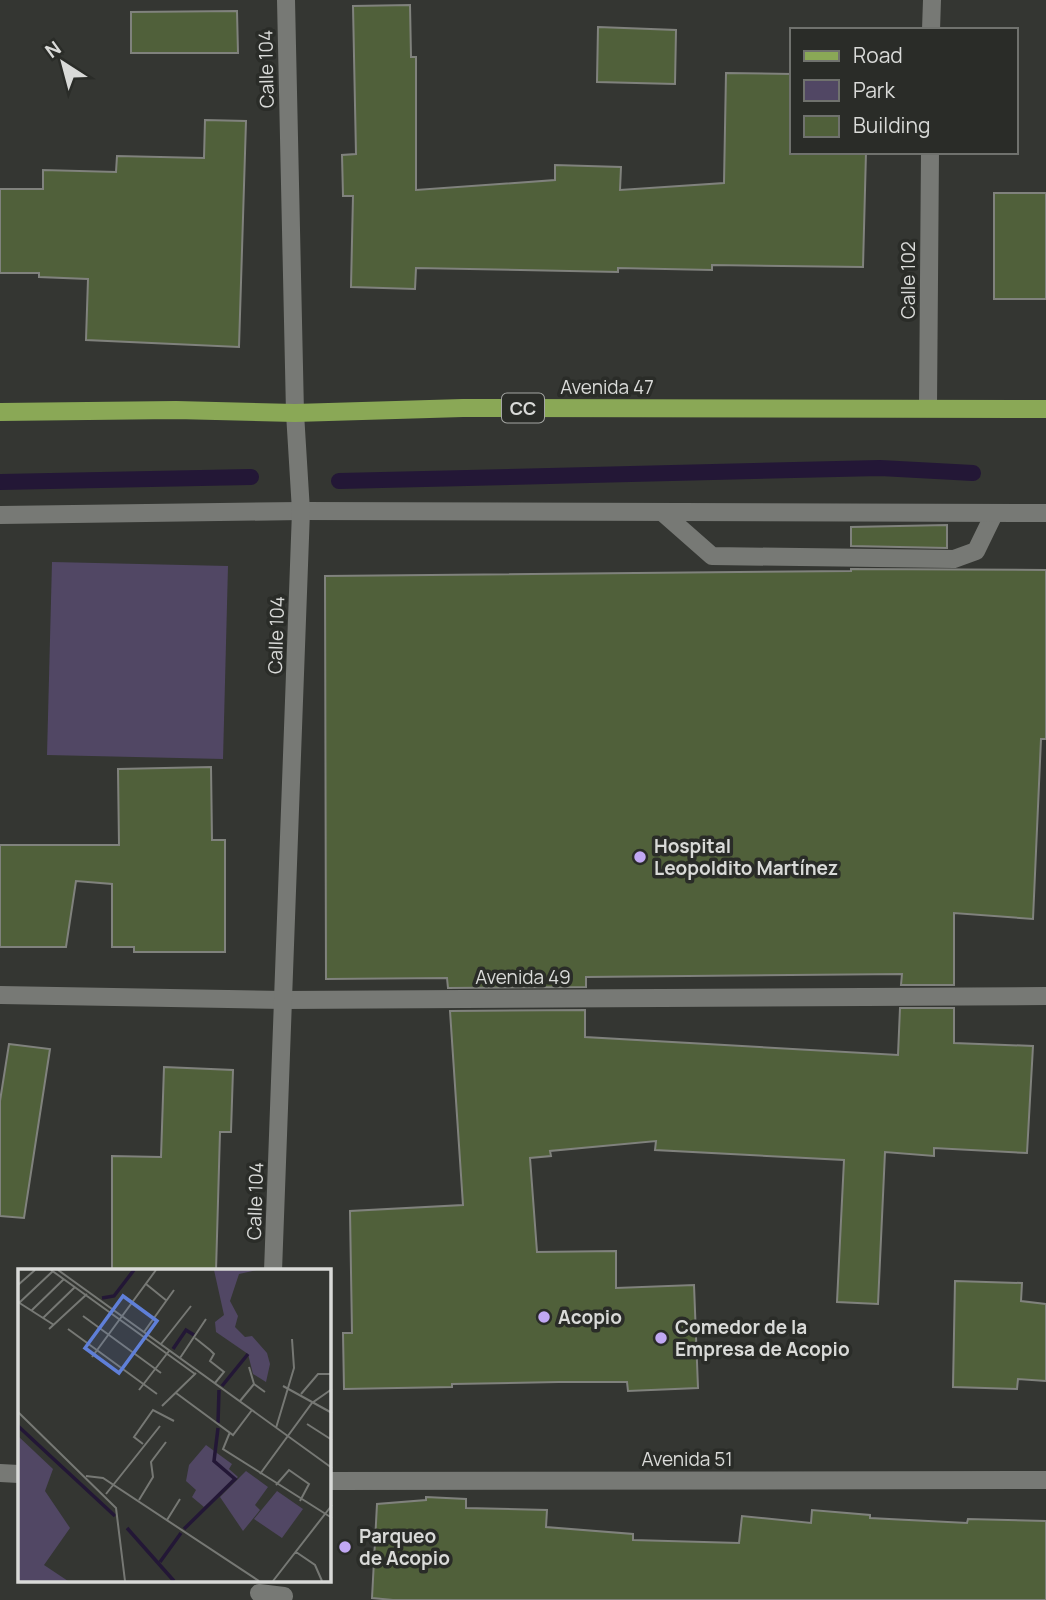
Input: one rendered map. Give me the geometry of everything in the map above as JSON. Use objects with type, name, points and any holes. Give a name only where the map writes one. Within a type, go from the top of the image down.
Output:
[{"type":"main road","name":"Avenida 47","points":[[0,412],[176,410],[295,413],[463,408],[1046,409]]},
{"type":"street","name":"Calle 104","points":[[273,1269],[302,511],[295,413],[286,0]]},
{"type":"street","points":[[931,28],[932,0]]},
{"type":"street","name":"Calle 102","points":[[928,408],[930,154]]},
{"type":"street","points":[[0,516],[302,511],[1046,513]]},
{"type":"street","points":[[662,512],[712,556],[954,559],[976,551],[994,513]]},
{"type":"street","name":"Avenida 49","points":[[0,995],[284,1000],[1046,996]]},
{"type":"street","points":[[0,1473],[18,1474]]},
{"type":"street","name":"Avenida 51","points":[[331,1481],[1046,1480]]},
{"type":"street","points":[[259,1591],[284,1596]]},
{"type":"green space","points":[[52,562],[228,566],[223,759],[47,755]]},
{"type":"building","points":[[410,5],[411,57],[416,57],[416,190],[555,180],[555,165],[621,167],[620,190],[724,183],[726,73],[790,74],[790,154],[866,154],[863,267],[712,265],[712,270],[618,268],[618,272],[416,268],[415,289],[351,287],[353,196],[343,196],[342,155],[356,154],[353,6]]},
{"type":"building","points":[[237,11],[238,53],[131,53],[131,12]]},
{"type":"building","points":[[598,27],[676,30],[675,84],[597,82]]},
{"type":"building","points":[[205,120],[246,121],[239,347],[86,340],[88,279],[39,277],[39,273],[0,273],[0,189],[43,189],[43,170],[116,172],[117,156],[204,158]]},
{"type":"building","points":[[994,193],[1046,193],[1046,299],[994,299]]},
{"type":"building","points":[[947,525],[947,548],[851,546],[851,527]]},
{"type":"building","name":"Hospital Leopoldito Martínez","points":[[851,569],[1046,570],[1046,739],[1041,739],[1033,919],[954,913],[954,985],[901,985],[902,974],[586,977],[586,987],[448,988],[447,978],[326,979],[325,576]]},
{"type":"building","points":[[211,767],[212,840],[225,840],[225,952],[134,952],[134,947],[112,947],[112,884],[76,881],[66,947],[0,947],[0,845],[119,845],[118,769]]},
{"type":"building","points":[[900,1008],[954,1008],[954,1043],[1033,1046],[1027,1153],[934,1148],[934,1156],[885,1152],[878,1304],[837,1302],[844,1160],[655,1150],[656,1141],[550,1151],[551,1156],[530,1158],[537,1252],[616,1251],[616,1288],[694,1285],[698,1388],[628,1391],[627,1382],[559,1382],[344,1389],[343,1333],[352,1333],[350,1211],[463,1205],[450,1011],[585,1010],[585,1037],[898,1055]]},
{"type":"building","points":[[9,1044],[50,1049],[24,1218],[0,1216],[0,1101]]},
{"type":"building","points":[[164,1067],[233,1070],[231,1132],[220,1132],[216,1269],[112,1269],[112,1156],[161,1157]]},
{"type":"building","points":[[955,1281],[1022,1283],[1021,1301],[1046,1304],[1046,1381],[1018,1379],[1017,1389],[953,1387]]},
{"type":"building","points":[[426,1497],[466,1499],[466,1508],[547,1510],[546,1527],[633,1534],[633,1540],[739,1543],[742,1516],[811,1523],[812,1510],[870,1515],[870,1518],[967,1523],[968,1519],[1046,1521],[1046,1600],[372,1598],[377,1504],[426,1500]]},
{"type":"waterway","points":[[339,481],[880,468],[973,473]]},
{"type":"waterway","points":[[0,482],[251,477]]},
{"type":"place","name":"Hospital Leopoldito Martínez","points":[[640,857]]},
{"type":"place","name":"Acopio","points":[[544,1317]]},
{"type":"place","name":"Comedor de la Empresa de Acopio","points":[[661,1338]]},
{"type":"place","name":"Parqueo de Acopio","points":[[345,1547]]}]
